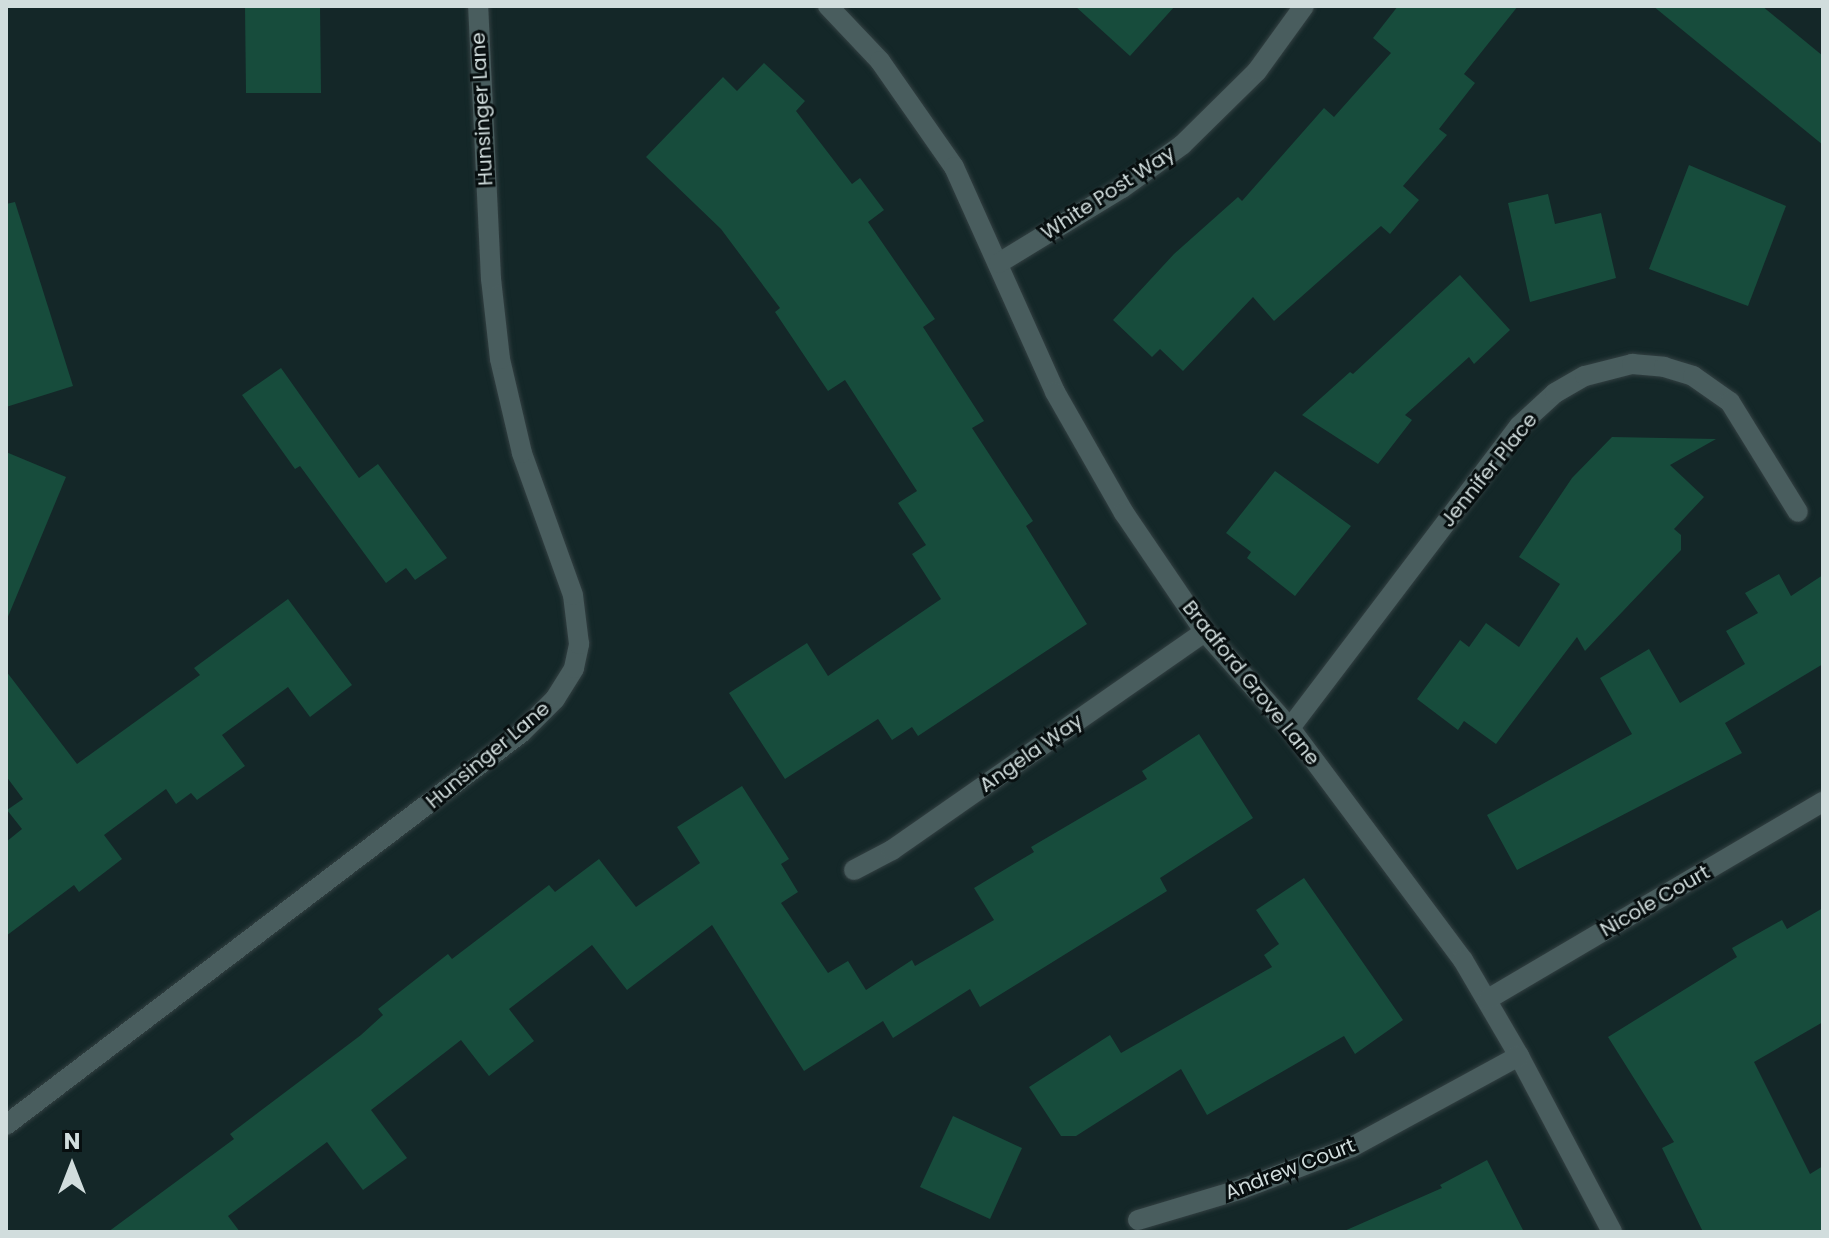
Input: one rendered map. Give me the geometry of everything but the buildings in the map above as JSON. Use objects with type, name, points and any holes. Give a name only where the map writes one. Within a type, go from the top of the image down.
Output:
[{"type":"street","name":"Hunsinger Lane","points":[[6,1125],[521,733],[555,699],[574,668],[579,644],[573,595],[522,453],[500,359],[491,279],[478,6]]},
{"type":"street","name":"Bradford Grove Lane","points":[[828,6],[880,61],[928,125],[954,167],[1055,392],[1124,513],[1205,632],[1290,728],[1463,960],[1488,999],[1612,1232]]},
{"type":"street","name":"White Post Way","points":[[999,263],[1122,188],[1182,145],[1257,71],[1304,6]]},
{"type":"street","name":"Jennifer Place","points":[[1290,728],[1519,426],[1555,393],[1585,376],[1632,364],[1664,367],[1693,376],[1730,402],[1798,512]]},
{"type":"street","name":"Angela Way","points":[[854,870],[892,850],[1205,632]]},
{"type":"street","name":"Nicole Court","points":[[1488,999],[1823,802]]},
{"type":"street","name":"Andrew Court","points":[[1138,1220],[1242,1189],[1352,1147],[1519,1056]]}]
